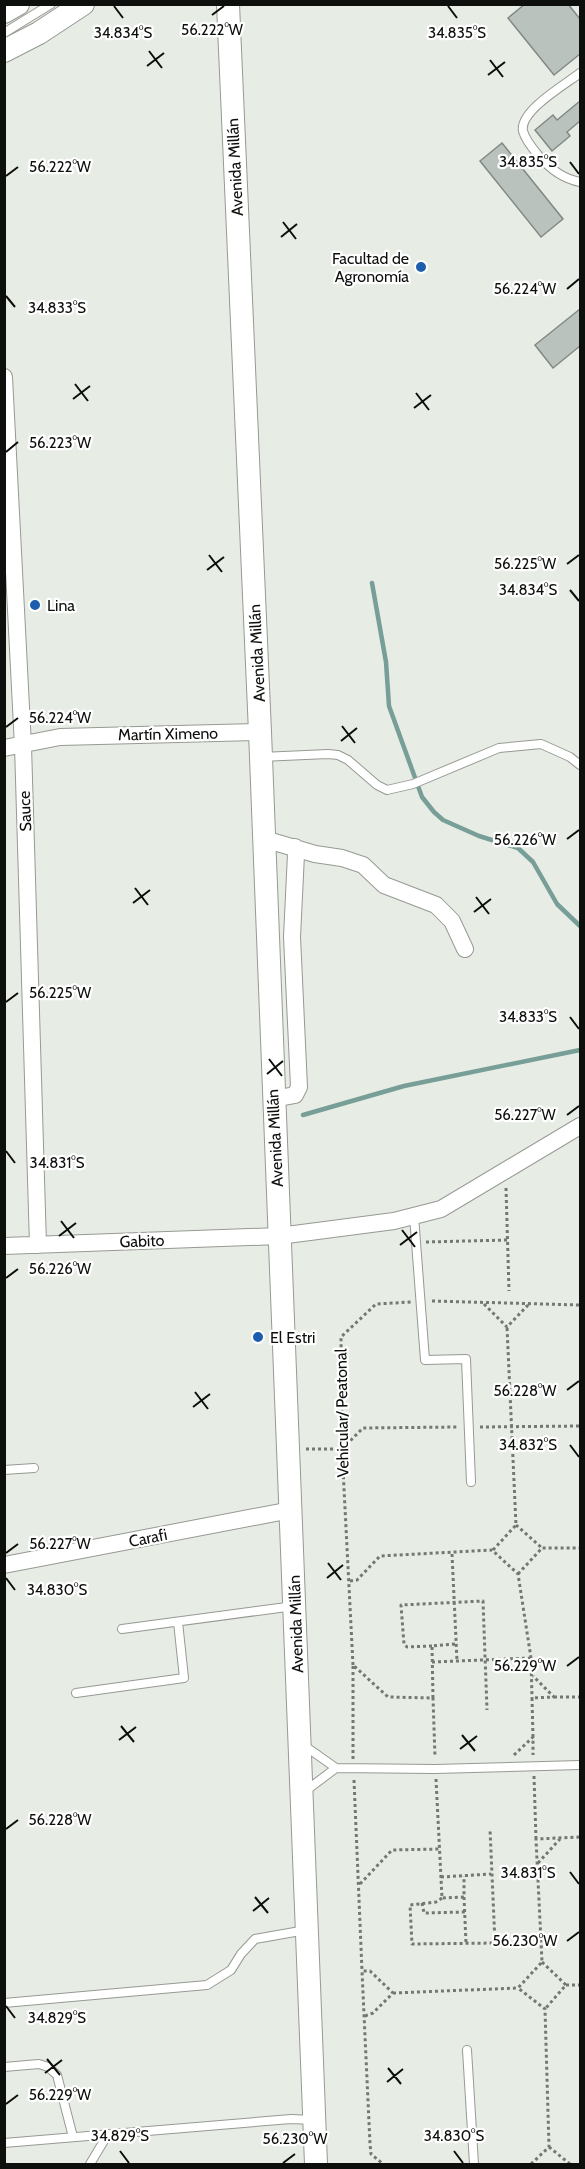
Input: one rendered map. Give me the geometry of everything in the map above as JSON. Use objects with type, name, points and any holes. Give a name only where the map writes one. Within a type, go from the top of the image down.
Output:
[{"type":"main road","points":[[4,12],[18,4]]},
{"type":"main road","points":[[4,51],[39,33],[83,4]]},
{"type":"main road","name":"Avenida Millán","points":[[228,4],[260,732],[316,2164]]},
{"type":"street","name":"Sauce","points":[[4,377],[23,746],[38,1245]]},
{"type":"street","name":"Martín Ximeno","points":[[4,748],[60,737],[260,732]]},
{"type":"street","points":[[264,839],[363,865],[384,885],[436,904],[452,921],[465,948]]},
{"type":"street","points":[[273,1099],[295,1095],[299,1087],[292,937],[295,847]]},
{"type":"street","points":[[279,1236],[394,1221],[441,1209],[580,1126]]},
{"type":"street","name":"Gabito","points":[[4,1246],[279,1236]]},
{"type":"street","name":"Carafi","points":[[4,1565],[291,1510]]},
{"type":"lane","points":[[4,33],[51,4]]},
{"type":"lane","points":[[580,73],[532,109],[524,122],[523,131],[540,157],[557,173],[572,181],[580,182]]},
{"type":"lane","points":[[261,757],[338,755],[356,765],[371,781],[382,788],[393,790],[499,748],[541,744],[570,757],[580,765]]},
{"type":"lane","points":[[414,1216],[425,1360],[466,1359],[471,1482]]},
{"type":"lane","points":[[4,1470],[34,1468]]},
{"type":"lane","points":[[122,1629],[295,1606]]},
{"type":"lane","points":[[76,1693],[184,1678],[178,1622]]},
{"type":"lane","points":[[301,1743],[336,1768]]},
{"type":"lane","points":[[302,1794],[336,1768],[435,1769],[580,1765]]},
{"type":"lane","points":[[4,2003],[207,1985],[231,1970],[241,1954],[255,1939],[307,1930]]},
{"type":"lane","points":[[467,2050],[474,2164]]},
{"type":"lane","points":[[4,2067],[39,2064],[48,2067],[57,2075],[73,2137]]},
{"type":"lane","points":[[4,2143],[291,2119],[314,2120]]},
{"type":"lane","points":[[90,2164],[108,2134]]},
{"type":"path","points":[[505,1170],[509,1291]]},
{"type":"path","points":[[417,1243],[508,1240]]},
{"type":"path","name":"Vehicular/ Peatonal","points":[[382,2164],[371,2154],[370,2144],[353,1767],[353,1665],[342,1449],[340,1337],[376,1304],[420,1301],[580,1305]]},
{"type":"path","points":[[350,1581],[357,1580],[380,1556],[452,1554],[492,1550],[516,1525],[507,1327],[483,1303]]},
{"type":"path","points":[[507,1327],[529,1304]]},
{"type":"path","points":[[288,1449],[342,1449],[363,1428],[580,1426]]},
{"type":"path","points":[[516,1525],[542,1548],[580,1548]]},
{"type":"path","points":[[518,1574],[542,1548]]},
{"type":"path","points":[[492,1550],[518,1574],[531,1658],[533,1766],[542,1962],[566,1985],[580,1985]]},
{"type":"path","points":[[452,1554],[457,1661]]},
{"type":"path","points":[[456,1644],[407,1647],[404,1644],[401,1605],[483,1601],[487,1710]]},
{"type":"path","points":[[432,1646],[435,1769],[442,1898]]},
{"type":"path","points":[[432,1662],[531,1658]]},
{"type":"path","points":[[353,1665],[388,1697],[434,1698]]},
{"type":"path","points":[[532,1675],[554,1698]]},
{"type":"path","points":[[532,1698],[580,1697]]},
{"type":"path","points":[[502,1767],[532,1737]]},
{"type":"path","points":[[464,1897],[442,1898],[436,1902],[410,1905],[412,1944],[495,1943],[490,1829]]},
{"type":"path","points":[[536,1839],[580,1837]]},
{"type":"path","points":[[537,1863],[561,1838]]},
{"type":"path","points":[[359,1885],[392,1850],[440,1849]]},
{"type":"path","points":[[441,1877],[491,1874]]},
{"type":"path","points":[[464,1875],[466,1943]]},
{"type":"path","points":[[422,1903],[424,1913],[465,1912]]},
{"type":"path","points":[[518,1988],[542,1962]]},
{"type":"path","points":[[362,1971],[372,1972],[393,1993]]},
{"type":"path","points":[[531,2164],[549,2147],[544,2009],[566,1985]]},
{"type":"path","points":[[364,2016],[373,2013],[393,1993],[518,1988],[544,2009]]},
{"type":"path","points":[[549,2147],[570,2164]]},
{"type":"building","points":[[525,4],[568,4],[580,19],[580,54],[554,75],[508,18]]},
{"type":"building","points":[[580,101],[580,121],[567,132],[570,136],[552,151],[535,130],[553,115],[557,120]]},
{"type":"building","points":[[502,143],[563,219],[541,237],[480,161]]},
{"type":"building","points":[[580,309],[580,346],[553,368],[535,345]]},
{"type":"waterway","points":[[372,583],[386,662],[389,706],[422,797],[443,820],[479,836],[518,848],[533,862],[557,904],[580,926]]},
{"type":"waterway","points":[[303,1115],[404,1086],[580,1050]]},
{"type":"place","name":"Facultad de Agronomía","points":[[421,267]]},
{"type":"place","name":"Lina","points":[[35,605]]},
{"type":"place","name":"El Estri","points":[[258,1337]]}]
